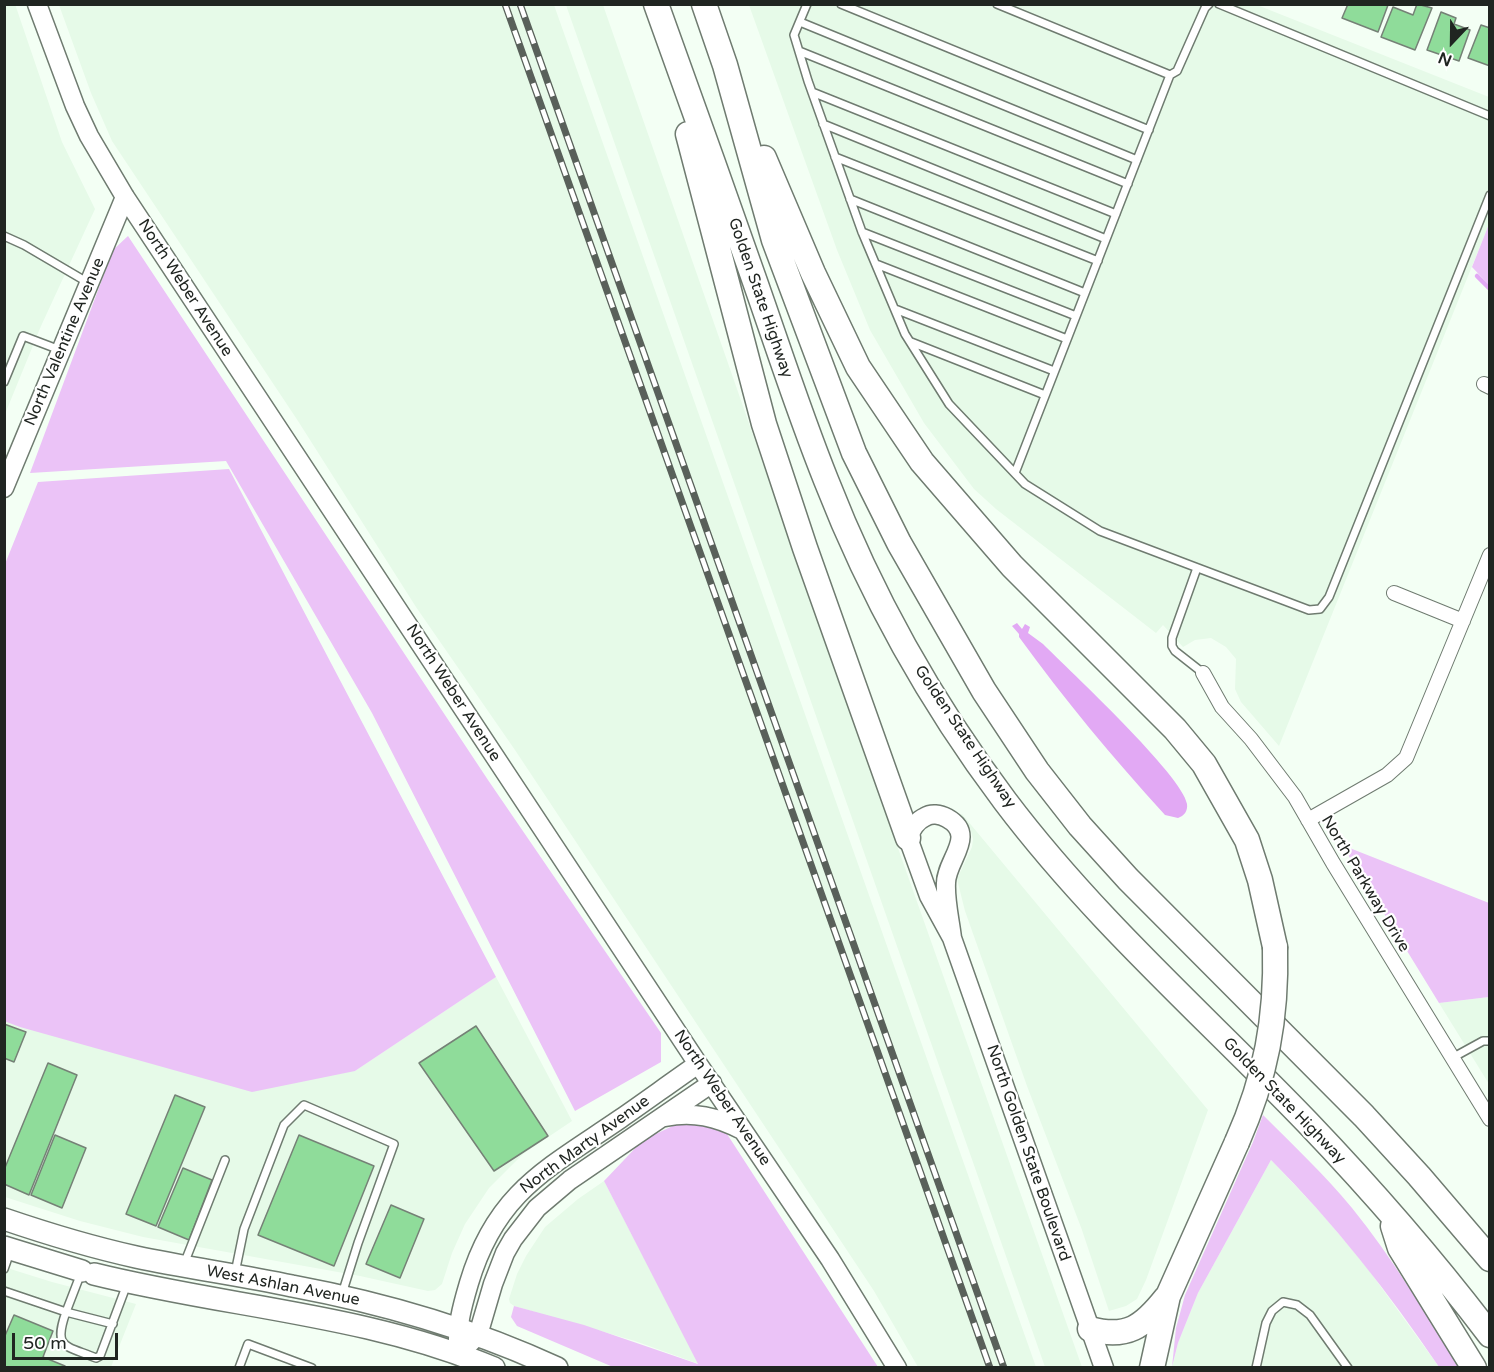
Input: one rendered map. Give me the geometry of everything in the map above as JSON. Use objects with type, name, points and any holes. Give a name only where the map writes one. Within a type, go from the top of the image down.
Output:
[{"type":"highway","name":"Golden State Highway","points":[[656,4],[827,483],[864,567],[904,644],[954,726],[1005,800],[1061,871],[1130,946],[1306,1121],[1387,1209],[1490,1335]]},
{"type":"highway","name":"Golden State Highway","points":[[704,4],[725,65],[774,240],[854,453],[899,543],[984,690],[1037,771],[1080,826],[1370,1123],[1435,1193],[1490,1259]]},
{"type":"highway","points":[[671,46],[689,142],[765,424],[809,559],[908,838]]},
{"type":"highway","points":[[725,65],[813,273],[864,376],[922,462],[997,549],[1175,729],[1204,764],[1247,840],[1260,880],[1275,947],[1274,1006],[1269,1050],[1238,1142],[1168,1296],[1152,1368]]},
{"type":"highway","points":[[1387,1209],[1400,1248],[1474,1368]]},
{"type":"highway","points":[[1090,1329],[1112,1333],[1131,1330],[1155,1313],[1168,1296]]},
{"type":"main road","name":"North Weber Avenue","points":[[37,4],[75,106],[89,136],[125,197],[698,1064],[830,1259],[897,1368]]},
{"type":"main road","name":"North Valentine Avenue","points":[[4,488],[15,453],[61,351],[125,197]]},
{"type":"main road","name":"North Golden State Boulevard","points":[[952,938],[946,880],[949,866],[960,844],[960,832],[948,818],[930,815],[915,824],[908,838],[929,896],[952,938],[1104,1368]]},
{"type":"main road","name":"North Marty Avenue","points":[[457,1358],[457,1328],[472,1273],[483,1245],[500,1214],[512,1199],[541,1173],[698,1064]]},
{"type":"main road","name":"North Marty Avenue","points":[[457,1358],[478,1335],[499,1268],[513,1239],[531,1214],[552,1193],[711,1083]]},
{"type":"main road","points":[[657,1119],[676,1115],[705,1116],[724,1121],[745,1131]]},
{"type":"main road","name":"West Ashlan Avenue","points":[[4,1219],[104,1249],[342,1296],[478,1335],[557,1368]]},
{"type":"main road","name":"West Ashlan Avenue","points":[[6,1255],[128,1283],[332,1320],[494,1368]]},
{"type":"main road","points":[[88,1273],[162,1276],[183,1266]]},
{"type":"street","points":[[1308,820],[1387,775],[1406,758],[1490,555]]},
{"type":"street","points":[[1394,593],[1463,621]]},
{"type":"street","name":"North Parkway Drive","points":[[1203,673],[1222,708],[1273,766],[1295,797],[1490,1119]]},
{"type":"lane","points":[[807,4],[794,35],[823,124],[862,232],[895,309],[911,342],[949,404],[1025,484],[1100,531],[1309,610],[1320,609],[1329,597],[1490,195]]},
{"type":"lane","points":[[841,4],[1149,130]]},
{"type":"lane","points":[[997,4],[1170,75]]},
{"type":"lane","points":[[1015,473],[1170,75],[1177,71],[1205,8],[1209,4]]},
{"type":"lane","points":[[1219,4],[1490,116]]},
{"type":"lane","points":[[800,22],[1137,160]]},
{"type":"lane","points":[[799,51],[1128,183]]},
{"type":"lane","points":[[812,92],[1116,214]]},
{"type":"lane","points":[[823,124],[1106,239]]},
{"type":"lane","points":[[835,157],[1098,261]]},
{"type":"lane","points":[[850,199],[1085,293]]},
{"type":"lane","points":[[862,232],[1076,316]]},
{"type":"lane","points":[[4,236],[24,245],[89,283]]},
{"type":"lane","points":[[876,264],[1067,339]]},
{"type":"lane","points":[[895,309],[1054,371]]},
{"type":"lane","points":[[4,382],[23,336],[61,351]]},
{"type":"lane","points":[[911,342],[1045,395]]},
{"type":"lane","points":[[1197,568],[1172,638],[1172,646],[1175,651],[1203,673]]},
{"type":"lane","points":[[1452,1058],[1483,1041],[1490,1041]]},
{"type":"lane","points":[[235,1276],[244,1229],[284,1125],[304,1105],[394,1144],[342,1296]]},
{"type":"lane","points":[[183,1266],[225,1160]]},
{"type":"lane","points":[[88,1273],[66,1312],[59,1338],[63,1344],[96,1358],[100,1356],[128,1283]]},
{"type":"lane","points":[[4,1291],[66,1312],[113,1324]]},
{"type":"lane","points":[[1256,1368],[1266,1323],[1272,1311],[1283,1302],[1297,1305],[1310,1315],[1348,1368]]},
{"type":"lane","points":[[239,1368],[248,1344],[312,1368]]},
{"type":"shaded area","points":[[15,4],[62,142],[95,209],[41,326],[5,414],[4,5]]},
{"type":"shaded area","points":[[59,5],[554,5],[1036,1367],[918,1367],[874,1291],[515,750],[416,607],[298,421],[112,141],[91,93]]},
{"type":"shaded area","points":[[566,5],[603,5],[849,710],[1082,1367],[1045,1367]]},
{"type":"shaded area","points":[[749,5],[1257,5],[1489,97],[1489,224],[1279,746],[1241,702],[1235,689],[1236,659],[1226,647],[1211,638],[1195,640],[1183,647],[1163,625],[1156,633],[996,509],[974,489],[924,423],[870,330],[837,250]]},
{"type":"shaded area","points":[[1489,224],[1489,285],[1472,267]]},
{"type":"shaded area","points":[[128,236],[488,780],[661,1033],[661,1062],[575,1111],[372,713],[226,461],[30,473],[113,250]]},
{"type":"shaded area","points":[[229,469],[496,977],[355,1071],[252,1092],[4,1021],[5,564],[38,482]]},
{"type":"shaded area","points":[[1017,623],[1022,629],[1025,624],[1030,627],[1028,633],[1043,644],[1147,748],[1181,790],[1187,804],[1184,815],[1178,818],[1165,815],[1127,772],[1071,706],[1019,637],[1012,626]]},
{"type":"shaded area","points":[[962,814],[1208,1110],[1146,1280],[1137,1299],[1126,1306],[1109,1311],[1082,1230],[1027,1086],[965,911],[957,879],[972,847],[973,839],[971,831],[960,815]]},
{"type":"shaded area","points":[[1342,845],[1489,903],[1489,997],[1439,1003]]},
{"type":"shaded area","points":[[496,977],[572,1121],[523,1154],[489,1188],[465,1224],[442,1284],[435,1290],[428,1291],[360,1276],[143,1237],[80,1221],[5,1197],[4,1021],[19,1026],[355,1071]]},
{"type":"shaded area","points":[[1489,997],[1489,1084],[1439,1003]]},
{"type":"shaded area","points":[[1263,1115],[1309,1160],[1367,1227],[1460,1367],[1439,1367],[1401,1312],[1360,1259],[1271,1160],[1198,1293],[1178,1343],[1172,1367],[1176,1328],[1185,1295]]},
{"type":"shaded area","points":[[677,1124],[700,1124],[727,1134],[878,1367],[613,1367],[517,1326],[511,1317],[514,1306],[584,1325],[698,1364],[604,1181],[643,1140]]},
{"type":"shaded area","points":[[1271,1160],[1321,1213],[1365,1265],[1439,1367],[1172,1368],[1178,1343],[1198,1293]]},
{"type":"shaded area","points":[[604,1181],[699,1364],[635,1341],[510,1303],[509,1299],[517,1274],[545,1227]]},
{"type":"shaded area","points":[[4,1267],[136,1304],[111,1367],[5,1367]]},
{"type":"building","points":[[1348,4],[1388,5],[1378,32],[1342,18]]},
{"type":"building","points":[[1417,4],[1432,8],[1415,50],[1381,37],[1393,7],[1413,15]]},
{"type":"building","points":[[1441,12],[1456,18],[1454,24],[1470,30],[1459,61],[1427,50]]},
{"type":"building","points":[[1481,25],[1490,28],[1490,66],[1468,58]]},
{"type":"building","points":[[4,1024],[26,1032],[14,1062],[4,1058]]},
{"type":"building","points":[[476,1026],[548,1136],[494,1171],[419,1063]]},
{"type":"building","points":[[48,1063],[77,1075],[29,1195],[4,1184],[4,1170]]},
{"type":"building","points":[[175,1095],[205,1107],[156,1226],[126,1214]]},
{"type":"building","points":[[55,1135],[86,1148],[62,1208],[31,1195]]},
{"type":"building","points":[[299,1135],[374,1166],[334,1266],[258,1235]]},
{"type":"building","points":[[183,1168],[212,1180],[189,1240],[158,1227]]},
{"type":"building","points":[[391,1205],[424,1219],[400,1278],[366,1264]]},
{"type":"building","points":[[14,1315],[53,1331],[43,1357],[65,1368],[4,1368],[4,1338]]},
{"type":"waterway","points":[[1477,276],[1490,289]]},
{"type":"railway","points":[[505,4],[990,1368]]},
{"type":"railway","points":[[520,4],[1004,1368]]}]
